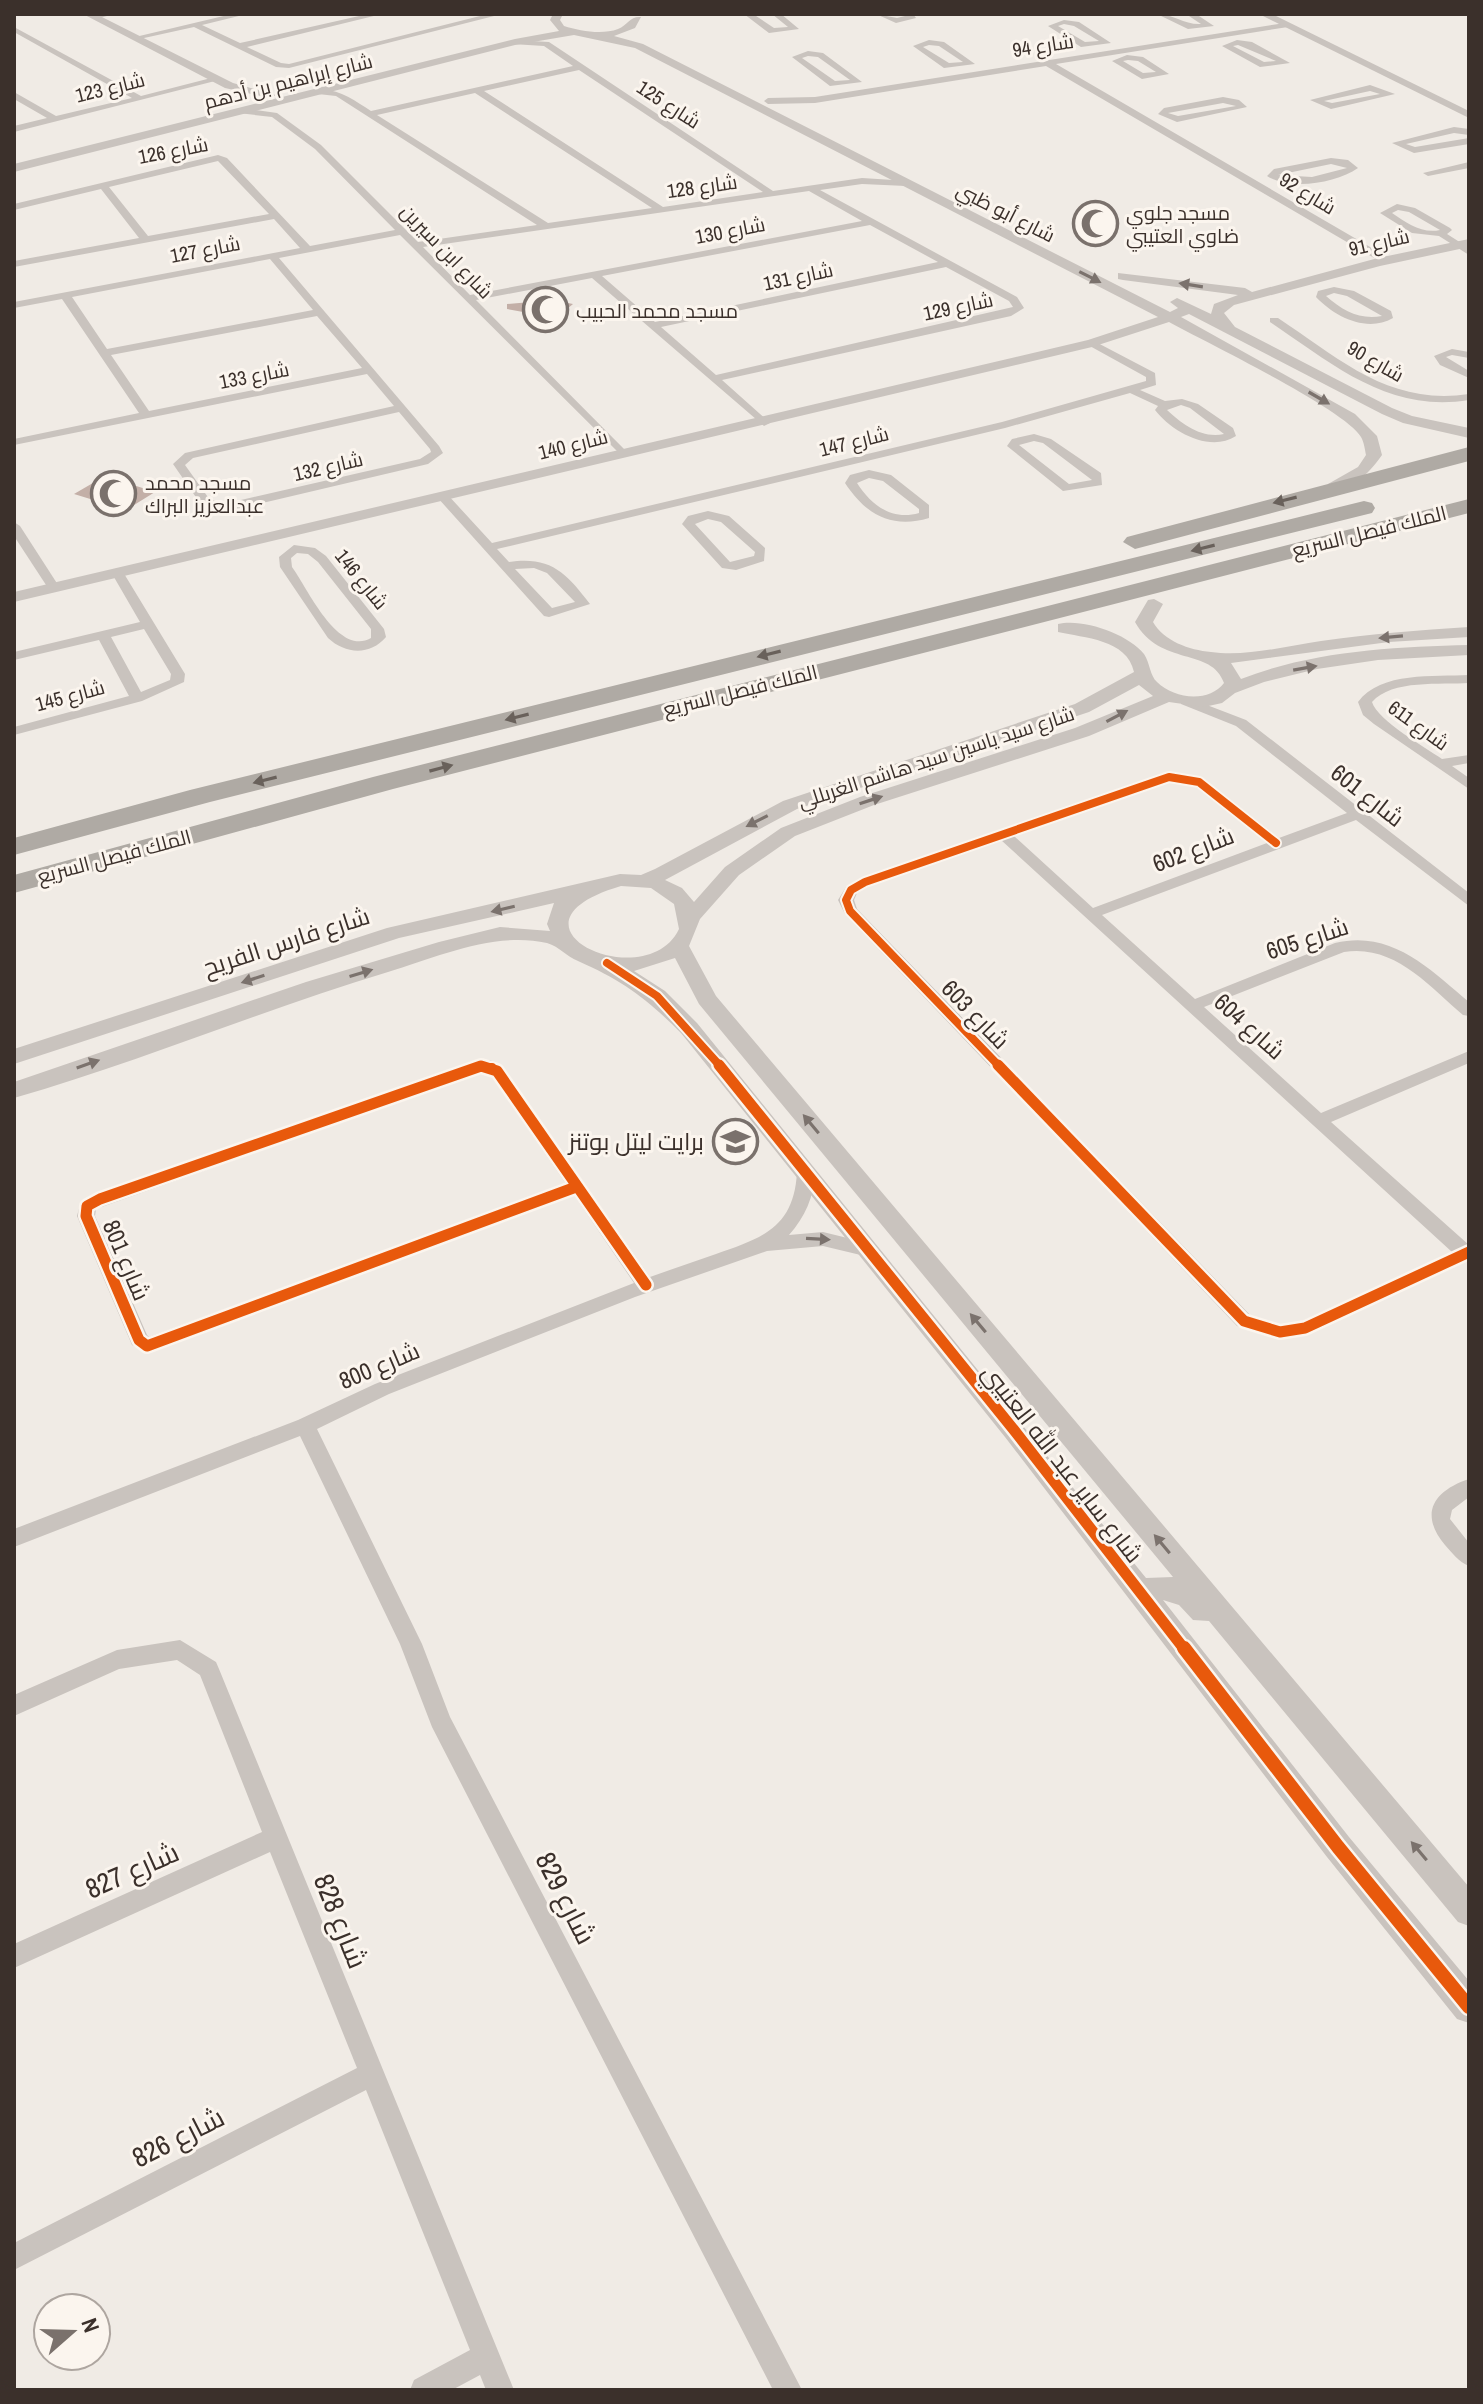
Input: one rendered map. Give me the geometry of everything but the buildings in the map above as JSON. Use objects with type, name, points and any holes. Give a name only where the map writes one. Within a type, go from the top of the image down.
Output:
[{"type":"highway","points":[[845,635],[1069,561],[1334,487],[1469,454]]},
{"type":"highway","name":"الملك فيصل السريع","points":[[14,847],[200,796],[845,635],[1462,496]]},
{"type":"highway","name":"الملك فيصل السريع","points":[[14,884],[383,783],[1406,522],[1462,496]]},
{"type":"highway","points":[[765,684],[820,684],[857,679],[1064,628],[1329,556],[1406,522]]},
{"type":"highway","points":[[14,904],[383,783]]},
{"type":"highway","points":[[14,830],[200,796]]},
{"type":"street","points":[[92,16],[111,14]]},
{"type":"street","points":[[135,38],[243,14]]},
{"type":"street","points":[[240,46],[378,14]]},
{"type":"street","points":[[195,25],[280,66],[292,66],[498,14]]},
{"type":"street","points":[[748,14],[772,31],[795,29],[776,14]]},
{"type":"street","points":[[880,14],[896,21],[910,20],[913,16],[909,14]]},
{"type":"street","points":[[1161,14],[1188,27],[1205,28],[1232,42],[1249,44],[1286,63],[1263,65],[1226,46],[1232,42]]},
{"type":"street","points":[[1190,14],[1209,23],[1205,28]]},
{"type":"street","points":[[1264,14],[1469,115]]},
{"type":"street","points":[[92,16],[215,80],[244,92],[276,98],[271,109],[274,115]]},
{"type":"street","points":[[558,16],[560,28],[572,32]]},
{"type":"street","name":"شارع إبراهيم بن أدهم","points":[[14,158],[276,98],[529,31],[558,16]]},
{"type":"street","points":[[593,34],[637,19]]},
{"type":"street","name":"شارع أبو ظبي","points":[[637,19],[647,38],[715,74],[1191,308],[1387,411],[1422,423],[1469,433]]},
{"type":"street","name":"شارع 94","points":[[1101,46],[1107,41],[1076,24],[1053,25],[1084,45],[1101,46],[1123,57],[1140,59],[1165,74],[1142,76],[1116,61],[1123,57]]},
{"type":"street","name":"شارع 94","points":[[768,101],[815,100],[1285,25]]},
{"type":"street","points":[[14,29],[139,98]]},
{"type":"street","name":"شارع إبراهيم بن أدهم","points":[[276,98],[339,90],[515,42],[572,32],[593,34]]},
{"type":"street","name":"شارع أبو ظبي","points":[[593,34],[632,43],[1168,316],[1350,417],[1369,436],[1374,455],[1364,470],[1334,487]]},
{"type":"street","name":"شارع 125","points":[[545,39],[580,67],[773,195]]},
{"type":"street","points":[[965,67],[971,61],[941,44],[918,45],[947,66],[965,67],[978,74]]},
{"type":"street","points":[[851,85],[858,79],[820,55],[804,53],[796,57],[833,84],[851,85],[862,92]]},
{"type":"street","name":"شارع 92","points":[[1048,63],[1385,260]]},
{"type":"street","points":[[370,114],[580,67]]},
{"type":"street","points":[[698,79],[700,75],[715,74]]},
{"type":"street","name":"شارع 123","points":[[14,129],[215,80]]},
{"type":"street","points":[[1388,90],[1391,94],[1388,97],[1338,105],[1322,105],[1314,100],[1370,88],[1388,90],[1412,87]]},
{"type":"street","points":[[339,90],[370,114],[546,226]]},
{"type":"street","points":[[476,90],[661,210]]},
{"type":"street","points":[[238,107],[244,92]]},
{"type":"street","points":[[14,95],[55,119]]},
{"type":"street","name":"شارع 94","points":[[796,115],[798,106],[815,100]]},
{"type":"street","points":[[1146,120],[1164,116],[1185,118],[1240,109],[1242,105],[1223,100],[1167,110],[1162,113],[1164,116]]},
{"type":"street","name":"شارع إبراهيم بن أدهم","points":[[14,168],[238,107]]},
{"type":"street","name":"شارع ابن سيرين","points":[[238,107],[274,115],[318,147],[622,453]]},
{"type":"street","points":[[1469,132],[1454,130],[1396,143],[1414,150],[1469,141]]},
{"type":"street","name":"شارع 126","points":[[14,207],[218,158],[224,160],[306,248]]},
{"type":"street","name":"شارع 92","points":[[1253,182],[1275,178],[1298,181],[1353,168],[1345,162],[1331,161],[1277,171],[1272,175],[1275,178]]},
{"type":"street","points":[[1428,173],[1469,165]]},
{"type":"street","points":[[862,181],[872,175],[874,167]]},
{"type":"street","name":"شارع 128","points":[[417,245],[862,181],[906,183]]},
{"type":"street","points":[[102,184],[146,240]]},
{"type":"street","name":"شارع 129","points":[[714,379],[1011,313],[1019,308],[1013,299],[811,189]]},
{"type":"street","name":"شارع 91","points":[[1441,234],[1447,230],[1446,227],[1412,210],[1397,207],[1385,211],[1420,233],[1441,234],[1467,251]]},
{"type":"street","points":[[14,264],[276,216]]},
{"type":"street","name":"شارع 130","points":[[469,298],[872,222]]},
{"type":"street","name":"شارع 127","points":[[14,305],[404,231]]},
{"type":"street","name":"شارع 91","points":[[1224,326],[1217,313],[1219,307],[1259,292],[1385,260],[1467,251]]},
{"type":"street","name":"شارع 132","points":[[271,255],[437,450],[433,459],[219,508],[206,503],[179,464],[193,453],[401,408]]},
{"type":"street","name":"شارع 131","points":[[654,325],[949,263]]},
{"type":"street","points":[[594,274],[764,423]]},
{"type":"street","name":"شارع 91","points":[[1123,276],[1232,292],[1259,292]]},
{"type":"street","name":"شارع 91","points":[[1309,279],[1327,292],[1350,293],[1387,313],[1388,318],[1371,323],[1357,320],[1324,301],[1321,294],[1327,292]]},
{"type":"street","points":[[65,295],[146,415]]},
{"type":"street","points":[[1127,296],[1191,308]]},
{"type":"street","name":"شارع 140","points":[[14,597],[622,453],[764,423],[1092,343],[1141,329],[1191,308]]},
{"type":"street","points":[[104,353],[320,312]]},
{"type":"street","points":[[1168,316],[1224,326]]},
{"type":"street","name":"شارع 90","points":[[1274,320],[1390,393],[1439,402],[1469,397]]},
{"type":"street","name":"شارع 140","points":[[1141,329],[1171,328],[1196,332]]},
{"type":"street","points":[[1092,343],[1154,379],[1149,386],[1134,391]]},
{"type":"street","name":"شارع 90","points":[[1469,355],[1452,352],[1439,356],[1444,363],[1469,375]]},
{"type":"street","name":"شارع 133","points":[[14,442],[369,370]]},
{"type":"street","points":[[1134,391],[1164,405],[1182,402],[1194,406],[1229,430],[1230,436],[1213,441],[1198,438],[1165,415],[1161,410],[1164,405]]},
{"type":"street","name":"شارع 147","points":[[489,547],[848,463],[1134,391]]},
{"type":"street","points":[[1350,417],[1377,422],[1386,419],[1387,411]]},
{"type":"street","points":[[1005,425],[1022,439],[1034,437],[1047,441],[1097,476],[1098,482],[1077,489],[1062,486],[1016,451],[1014,442],[1022,439]]},
{"type":"street","points":[[848,463],[861,476]]},
{"type":"street","points":[[874,474],[887,478],[925,508],[925,515],[903,522],[888,519],[854,489],[852,480],[861,476],[874,474]]},
{"type":"street","points":[[443,497],[549,613],[584,604],[546,565],[532,561],[507,566]]},
{"type":"street","points":[[685,502],[699,517]]},
{"type":"street","points":[[713,515],[725,519],[761,551],[760,558],[736,566],[721,562],[690,530],[689,521],[699,517],[713,515]]},
{"type":"street","points":[[14,526],[54,588]]},
{"type":"street","name":"شارع 146","points":[[285,532],[294,549]]},
{"type":"street","name":"شارع 146","points":[[294,549],[311,551],[322,559],[377,629],[379,637],[374,643],[358,647],[338,641],[286,567],[285,557],[294,549]]},
{"type":"street","name":"شارع 145","points":[[14,731],[137,698],[177,682],[178,674],[117,572]]},
{"type":"street","points":[[1154,604],[1144,622],[1150,635],[1173,648],[1210,658],[1250,657],[1389,637],[1469,632]]},
{"type":"street","points":[[14,656],[148,624]]},
{"type":"street","points":[[1064,628],[1114,641],[1127,649],[1146,683],[1177,699]]},
{"type":"street","name":"شارع 145","points":[[103,634],[137,698]]},
{"type":"street","points":[[1226,692],[1269,675],[1314,666],[1385,656],[1469,650]]},
{"type":"street","name":"شارع سيد ياسين سيد هاشم الغربللي","points":[[643,881],[688,863],[747,826],[790,805],[1082,708],[1117,692],[1161,655],[1191,654]]},
{"type":"street","points":[[1210,658],[1228,669],[1232,676],[1226,692]]},
{"type":"street","name":"شارع 611","points":[[1469,679],[1384,687],[1366,697],[1365,707],[1373,717],[1469,785]]},
{"type":"street","name":"شارع سيد ياسين سيد هاشم الغربللي","points":[[692,916],[732,871],[788,832],[867,801],[1082,732],[1143,704],[1226,692]]},
{"type":"street","name":"شارع 601","points":[[1226,692],[1241,723]]},
{"type":"street","name":"شارع 601","points":[[1177,699],[1241,723],[1469,901]]},
{"type":"street","points":[[1440,764],[1469,759]]},
{"type":"street","name":"شارع 603","points":[[1276,843],[1199,782],[1176,776],[857,885],[848,895],[847,906],[1235,1314],[1266,1330],[1293,1331],[1468,1253]]},
{"type":"street","name":"شارع 602","points":[[1091,914],[1357,814]]},
{"type":"street","name":"شارع 604","points":[[1003,834],[1468,1253]]},
{"type":"street","points":[[14,1090],[314,987],[500,934],[545,936],[562,941],[588,959],[607,963],[647,961],[679,946],[690,932],[692,916],[676,893],[643,881],[609,881],[579,891],[558,915],[557,928],[562,941]]},
{"type":"street","name":"شارع فارس الفريح","points":[[14,1057],[394,933],[579,891]]},
{"type":"street","name":"شارع 605","points":[[1192,1006],[1341,947],[1359,944],[1396,952],[1469,1011]]},
{"type":"street","name":"شارع ساير عبد الله العتيبي","points":[[679,946],[707,999],[1469,1911]]},
{"type":"street","name":"شارع ساير عبد الله العتيبي","points":[[607,963],[642,984],[674,1011],[1014,1430],[1138,1593],[1469,2007]]},
{"type":"street","points":[[1318,1121],[1469,1057]]},
{"type":"street","name":"شارع 801","points":[[576,1187],[147,1346],[139,1340],[86,1216],[87,1206],[100,1199],[481,1066],[490,1066],[497,1071],[646,1285]]},
{"type":"street","name":"شارع 800","points":[[766,1244],[798,1211],[804,1198],[806,1172]]},
{"type":"street","name":"شارع 800","points":[[14,1538],[305,1426],[382,1389],[646,1285],[766,1244],[823,1239],[869,1250]]},
{"type":"street","name":"شارع 829","points":[[305,1426],[411,1644],[440,1720],[788,2390]]},
{"type":"street","points":[[1469,1487],[1443,1502],[1438,1513],[1443,1528],[1469,1557]]},
{"type":"street","points":[[1138,1593],[1162,1586],[1187,1594],[1260,1680],[1299,1708]]},
{"type":"street","name":"شارع 828","points":[[14,1706],[117,1660],[180,1650],[208,1669],[500,2390]]},
{"type":"street","name":"شارع 827","points":[[14,1956],[275,1838]]},
{"type":"street","name":"شارع 826","points":[[14,2257],[371,2074]]},
{"type":"street","points":[[424,2390],[486,2356]]},
{"type":"cycle path","points":[[1276,843],[1199,782],[1169,777],[865,882],[851,890],[846,900],[850,911],[1244,1321],[1280,1332],[1305,1328],[1469,1252]]},
{"type":"cycle path","points":[[607,963],[657,996],[689,1028],[1014,1430],[1338,1847],[1469,2007]]},
{"type":"cycle path","points":[[576,1187],[147,1346],[139,1340],[86,1216],[87,1206],[100,1199],[481,1066],[490,1066],[497,1071],[646,1285]]},
{"type":"place","name":"مسجد جلوي ضاوي العتيبي","points":[[1095,224]]},
{"type":"place","name":"مسجد محمد الحبيب","points":[[545,310]]},
{"type":"place","name":"مسجد محمد عبدالعزيز البراك","points":[[114,493]]},
{"type":"place","name":"برايت ليتل بوتنز","points":[[735,1141]]}]
